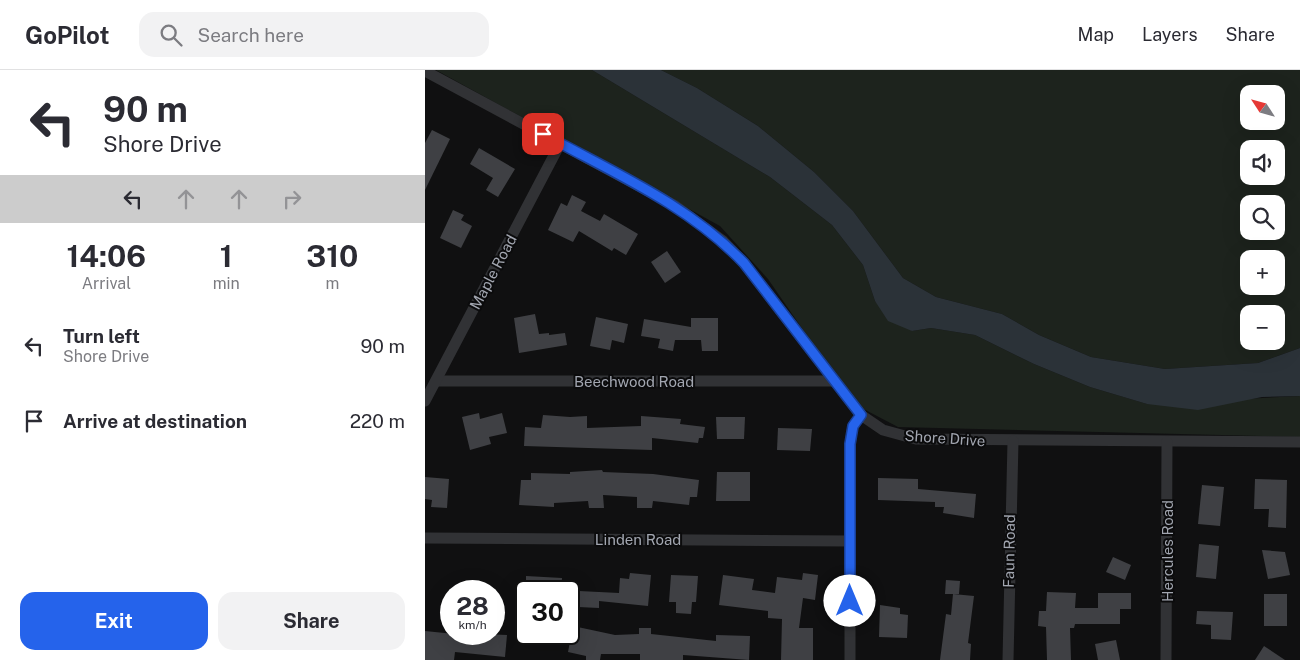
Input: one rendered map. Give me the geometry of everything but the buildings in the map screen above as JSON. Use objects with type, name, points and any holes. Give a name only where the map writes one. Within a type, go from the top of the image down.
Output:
[{"type":"street","name":"Shore Drive","points":[[425,71],[674,205],[723,241],[744,263],[861,415],[883,430],[909,438],[1013,441],[1300,442]]},
{"type":"street","name":"Maple Road","points":[[425,401],[560,144]]},
{"type":"street","name":"Beechwood Road","points":[[436,381],[833,381]]},
{"type":"street","points":[[850,660],[850,444],[853,426],[861,415]]},
{"type":"street","name":"Faun Road","points":[[1008,660],[1013,441]]},
{"type":"street","name":"Hercules Road","points":[[1167,442],[1167,660]]},
{"type":"street","name":"Linden Road","points":[[425,538],[850,541]]},
{"type":"shaded area","points":[[436,70],[592,70],[770,177],[832,225],[863,265],[875,301],[912,331],[931,328],[975,335],[1034,364],[1090,387],[1147,404],[1300,396],[1300,437],[898,427],[854,404],[768,279],[720,226]]},
{"type":"shaded area","points":[[592,70],[661,70],[697,88],[758,126],[814,172],[853,211],[903,278],[936,297],[1002,314],[1039,335],[1091,357],[1165,369],[1258,363],[1300,348],[1300,396],[1262,397],[1198,410],[1147,404],[1090,387],[1034,364],[975,335],[931,328],[912,331],[888,321],[875,301],[863,265],[832,225],[770,177]]},
{"type":"shaded area","points":[[661,70],[1300,70],[1300,348],[1258,363],[1165,369],[1091,357],[1039,335],[1002,314],[936,297],[903,278],[853,211],[814,172],[758,126],[697,88]]},
{"type":"route","points":[[543,134],[674,205],[723,241],[744,263],[822,367],[861,415],[853,426],[850,444],[850,601]]}]
